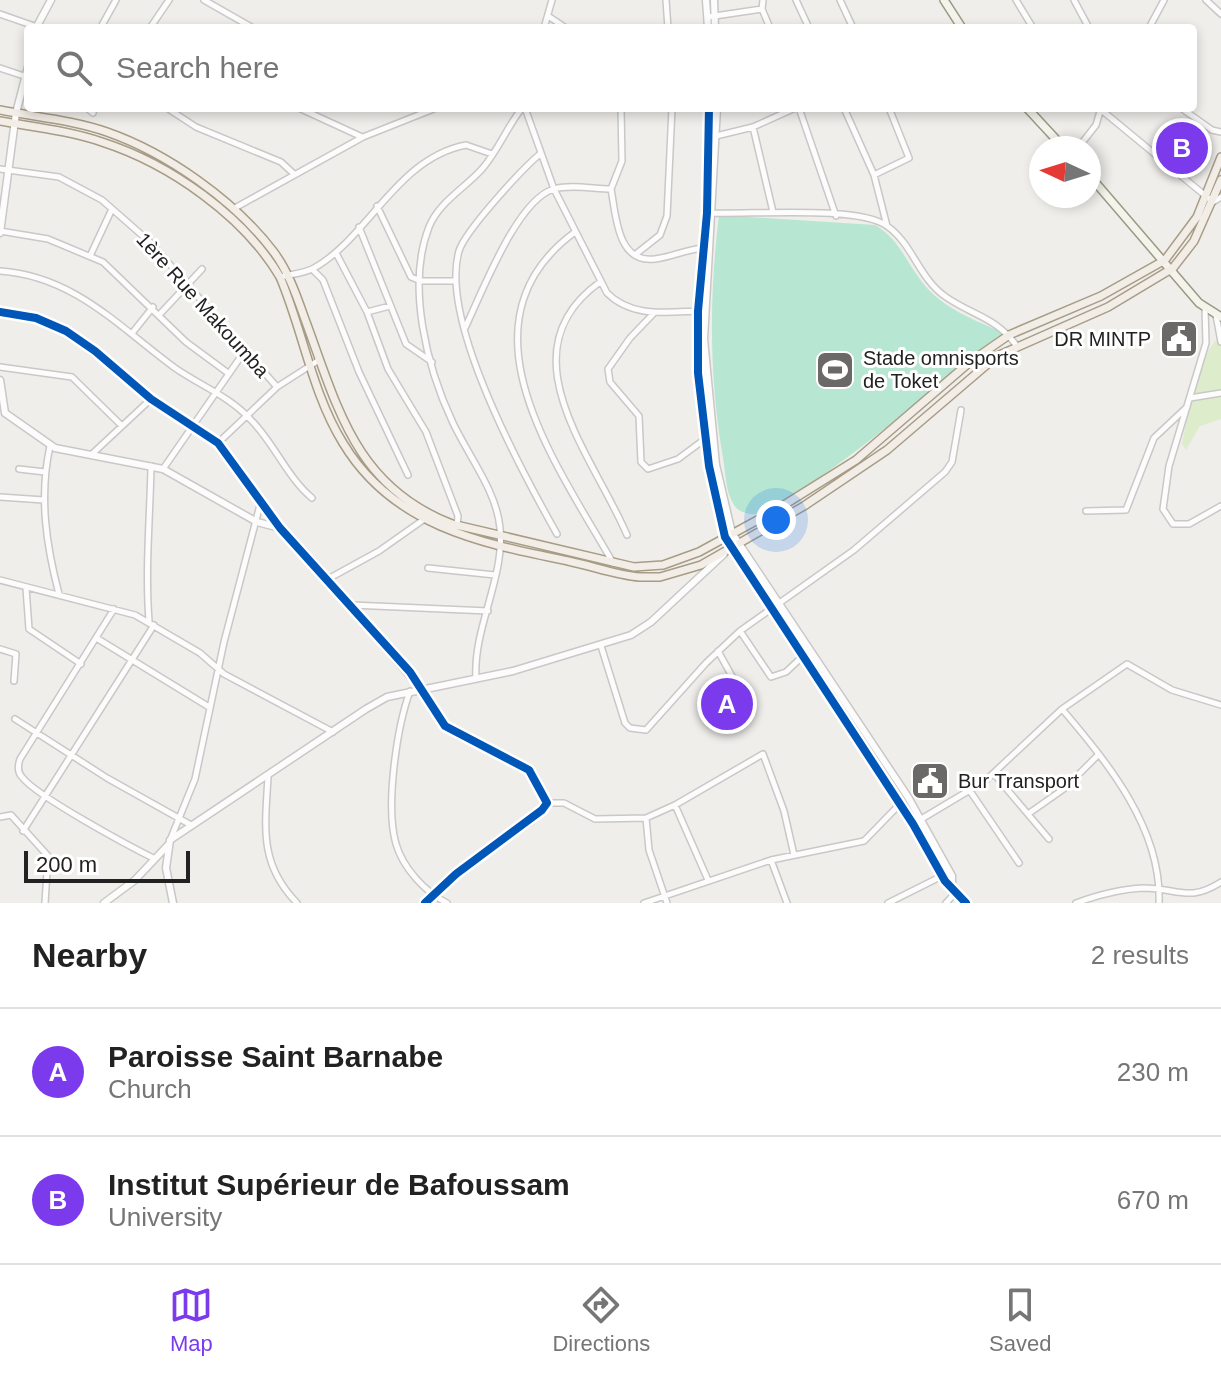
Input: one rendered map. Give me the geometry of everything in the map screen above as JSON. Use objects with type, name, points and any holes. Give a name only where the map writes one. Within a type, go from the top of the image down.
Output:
[{"type":"main road","points":[[944,0],[959,24]]},
{"type":"main road","points":[[0,110],[89,126],[137,144],[174,165],[273,251],[343,443],[388,495],[423,520],[640,577],[692,568],[736,544],[853,476],[966,380],[1016,345],[1108,307],[1173,268],[1194,241],[1221,180]]},
{"type":"main road","points":[[1031,112],[1053,136]]},
{"type":"main road","points":[[0,121],[86,137],[136,156],[229,212]]},
{"type":"main road","points":[[315,362],[351,440],[369,464],[415,505],[457,526],[500,541],[613,564],[663,565],[699,552],[776,510],[856,460],[970,362],[1009,335],[1101,296],[1165,260],[1214,199],[1221,157]]},
{"type":"main road","points":[[1101,188],[1205,308],[1219,316]]},
{"type":"street","points":[[39,24],[51,0]]},
{"type":"street","points":[[103,24],[116,0]]},
{"type":"street","points":[[153,24],[169,0]]},
{"type":"street","points":[[204,0],[246,24]]},
{"type":"street","points":[[545,24],[552,0]]},
{"type":"street","points":[[666,0],[668,24]]},
{"type":"street","points":[[706,0],[714,24]]},
{"type":"street","points":[[709,24],[714,0]]},
{"type":"street","points":[[763,0],[762,9],[768,24]]},
{"type":"street","points":[[796,0],[807,24]]},
{"type":"street","points":[[840,0],[851,24]]},
{"type":"street","points":[[1016,0],[1031,24]]},
{"type":"street","points":[[1074,0],[1087,24]]},
{"type":"street","points":[[1151,24],[1164,0]]},
{"type":"street","points":[[1206,0],[1221,14]]},
{"type":"street","points":[[712,17],[762,9]]},
{"type":"street","points":[[0,14],[28,24]]},
{"type":"street","points":[[548,16],[560,24]]},
{"type":"street","points":[[0,68],[24,76]]},
{"type":"street","points":[[24,87],[16,113],[0,231],[33,235],[90,256],[113,269],[186,342],[228,373]]},
{"type":"street","points":[[173,112],[196,127],[281,162],[294,174]]},
{"type":"street","points":[[308,112],[363,137]]},
{"type":"street","points":[[229,212],[363,137],[426,112]]},
{"type":"street","points":[[476,678],[500,541],[497,516],[488,491],[446,409],[432,362],[421,281],[430,226],[442,207],[483,168],[521,112]]},
{"type":"street","points":[[525,112],[554,189],[600,282],[616,302],[654,313],[701,311]]},
{"type":"street","points":[[621,112],[622,161],[611,189],[621,242],[635,254],[652,260],[704,248]]},
{"type":"street","points":[[635,254],[660,235],[667,216],[672,112]]},
{"type":"street","points":[[709,112],[710,213],[704,248],[698,373],[705,439],[729,535],[803,656],[913,824],[942,876],[966,903]]},
{"type":"street","points":[[717,112],[701,311],[710,420],[729,535]]},
{"type":"street","points":[[716,136],[753,127],[788,112]]},
{"type":"street","points":[[798,112],[836,216]]},
{"type":"street","points":[[846,112],[874,175],[887,226],[929,283],[946,297],[994,320],[1016,345]]},
{"type":"street","points":[[874,175],[909,158],[891,112]]},
{"type":"street","points":[[1087,136],[1096,125],[1099,112]]},
{"type":"street","points":[[1105,112],[1214,199],[1221,209]]},
{"type":"street","points":[[1187,112],[1212,130],[1221,132]]},
{"type":"street","points":[[753,127],[773,212]]},
{"type":"street","points":[[284,276],[312,269],[336,253],[377,206],[419,169],[456,148],[472,146],[492,154]]},
{"type":"street","points":[[540,154],[468,232],[458,254],[454,281],[465,328],[492,406],[557,534]]},
{"type":"street","name":"1ère Rue Makoumba","points":[[0,169],[41,172],[75,182],[112,209],[189,284],[277,387]]},
{"type":"street","points":[[465,328],[515,227],[537,200],[554,189],[611,189]]},
{"type":"street","points":[[377,206],[407,271],[421,281],[454,281]]},
{"type":"street","points":[[90,256],[112,209]]},
{"type":"street","points":[[710,213],[773,212],[836,216],[872,220],[887,226]]},
{"type":"street","points":[[358,226],[409,348],[432,362]]},
{"type":"street","points":[[575,232],[555,246],[539,266],[520,318],[518,355],[530,414],[613,564]]},
{"type":"street","points":[[336,253],[367,312],[388,369],[426,432],[458,516],[457,526]]},
{"type":"street","points":[[160,314],[202,269]]},
{"type":"street","points":[[312,269],[323,280],[359,372],[408,475]]},
{"type":"street","points":[[0,271],[56,284],[103,309],[174,367],[216,391],[248,416],[312,498]]},
{"type":"street","points":[[600,282],[575,303],[566,317],[557,342],[555,367],[561,400],[570,424],[627,535]]},
{"type":"street","points":[[367,312],[390,306]]},
{"type":"street","points":[[133,332],[153,307]]},
{"type":"street","points":[[1205,308],[1206,343],[1163,492],[1166,518],[1184,526],[1221,506]]},
{"type":"street","points":[[0,312],[36,318],[66,331],[103,357],[151,399],[218,443],[260,504],[352,605],[421,689],[445,726],[529,770],[547,803]]},
{"type":"street","points":[[654,313],[620,350],[608,369],[610,382],[639,416],[641,462],[648,469],[666,464],[705,439]]},
{"type":"street","points":[[1219,316],[1221,342]]},
{"type":"street","points":[[163,469],[244,352]]},
{"type":"street","points":[[218,443],[277,387],[315,362]]},
{"type":"street","points":[[0,367],[72,377],[122,426]]},
{"type":"street","points":[[0,380],[2,416],[50,446],[163,469],[257,522],[280,528]]},
{"type":"street","points":[[1190,398],[1221,393]]},
{"type":"street","points":[[90,456],[151,399]]},
{"type":"street","points":[[1086,511],[1126,510],[1154,438],[1187,407]]},
{"type":"street","points":[[601,646],[625,723],[646,730],[740,631],[854,550],[945,472],[952,462],[961,410]]},
{"type":"street","points":[[50,446],[44,500],[48,545],[59,594]]},
{"type":"street","points":[[23,831],[151,624],[146,580],[151,535],[151,466]]},
{"type":"street","points":[[19,469],[45,472]]},
{"type":"street","points":[[0,497],[44,500]]},
{"type":"street","points":[[173,903],[167,887],[169,843],[195,779],[217,670],[260,504]]},
{"type":"street","points":[[328,579],[379,551],[423,520]]},
{"type":"street","points":[[109,902],[191,825],[379,701],[601,646],[642,629],[736,544]]},
{"type":"street","points":[[428,568],[495,575]]},
{"type":"street","points":[[0,580],[114,609],[151,624],[200,653],[217,670],[334,732]]},
{"type":"street","points":[[26,588],[29,629],[81,664]]},
{"type":"street","points":[[352,605],[488,611]]},
{"type":"street","points":[[775,607],[920,819],[952,876],[954,888],[946,903]]},
{"type":"street","points":[[114,609],[20,759],[18,768],[22,778],[155,859]]},
{"type":"street","points":[[740,631],[771,677],[786,672],[803,656]]},
{"type":"street","points":[[98,639],[209,707]]},
{"type":"street","points":[[0,649],[16,654],[14,681]]},
{"type":"street","points":[[718,651],[745,700]]},
{"type":"street","points":[[913,824],[994,774],[1062,709],[1127,664],[1172,690],[1221,705]]},
{"type":"street","points":[[410,691],[397,749],[393,832],[396,847],[407,865],[433,896],[447,903]]},
{"type":"street","points":[[1062,709],[1098,755],[1148,835],[1159,903]]},
{"type":"street","points":[[15,719],[191,825]]},
{"type":"street","points":[[547,803],[564,803],[595,819],[646,818],[765,754],[794,855]]},
{"type":"street","points":[[1028,814],[1065,788],[1098,755]]},
{"type":"street","points":[[994,774],[1049,839]]},
{"type":"street","points":[[268,777],[268,854],[277,881],[295,900],[286,903]]},
{"type":"street","points":[[970,791],[1019,863]]},
{"type":"street","points":[[425,903],[456,874],[532,821],[547,803]]},
{"type":"street","points":[[644,903],[665,900],[708,880],[771,860],[864,841],[900,804]]},
{"type":"street","points":[[675,805],[708,880]]},
{"type":"street","points":[[0,817],[11,815],[48,856],[45,903]]},
{"type":"street","points":[[646,818],[649,850],[665,900]]},
{"type":"street","points":[[771,860],[787,903]]},
{"type":"street","points":[[888,903],[942,876]]},
{"type":"street","points":[[1076,903],[1119,890],[1159,888],[1195,896],[1221,882]]},
{"type":"green space","name":"Stade omnisports de Toket","points":[[719,215],[875,225],[896,243],[922,282],[940,300],[1006,334],[859,449],[785,501],[761,513],[742,512],[734,505],[727,488],[715,397],[712,306]]},
{"type":"green space","points":[[1221,335],[1221,419],[1200,426],[1186,450],[1182,444],[1194,386],[1205,358]]},
{"type":"cycle path","points":[[709,112],[707,213],[698,311],[698,373],[709,466],[725,537],[913,824],[945,881],[966,903]]},
{"type":"cycle path","points":[[0,312],[36,318],[66,331],[95,351],[151,399],[218,443],[280,528],[410,672],[445,726],[529,770],[547,803],[542,810],[456,874],[425,903]]},
{"type":"place","name":"Institut Supérieur de Bafoussam","points":[[1182,148]]},
{"type":"place","name":"DR MINTP","points":[[1179,339]]},
{"type":"place","name":"Stade omnisports de Toket","points":[[835,370]]},
{"type":"place","name":"Paroisse Saint Barnabe","points":[[727,704]]},
{"type":"place","name":"Bur Transport","points":[[930,781]]}]
